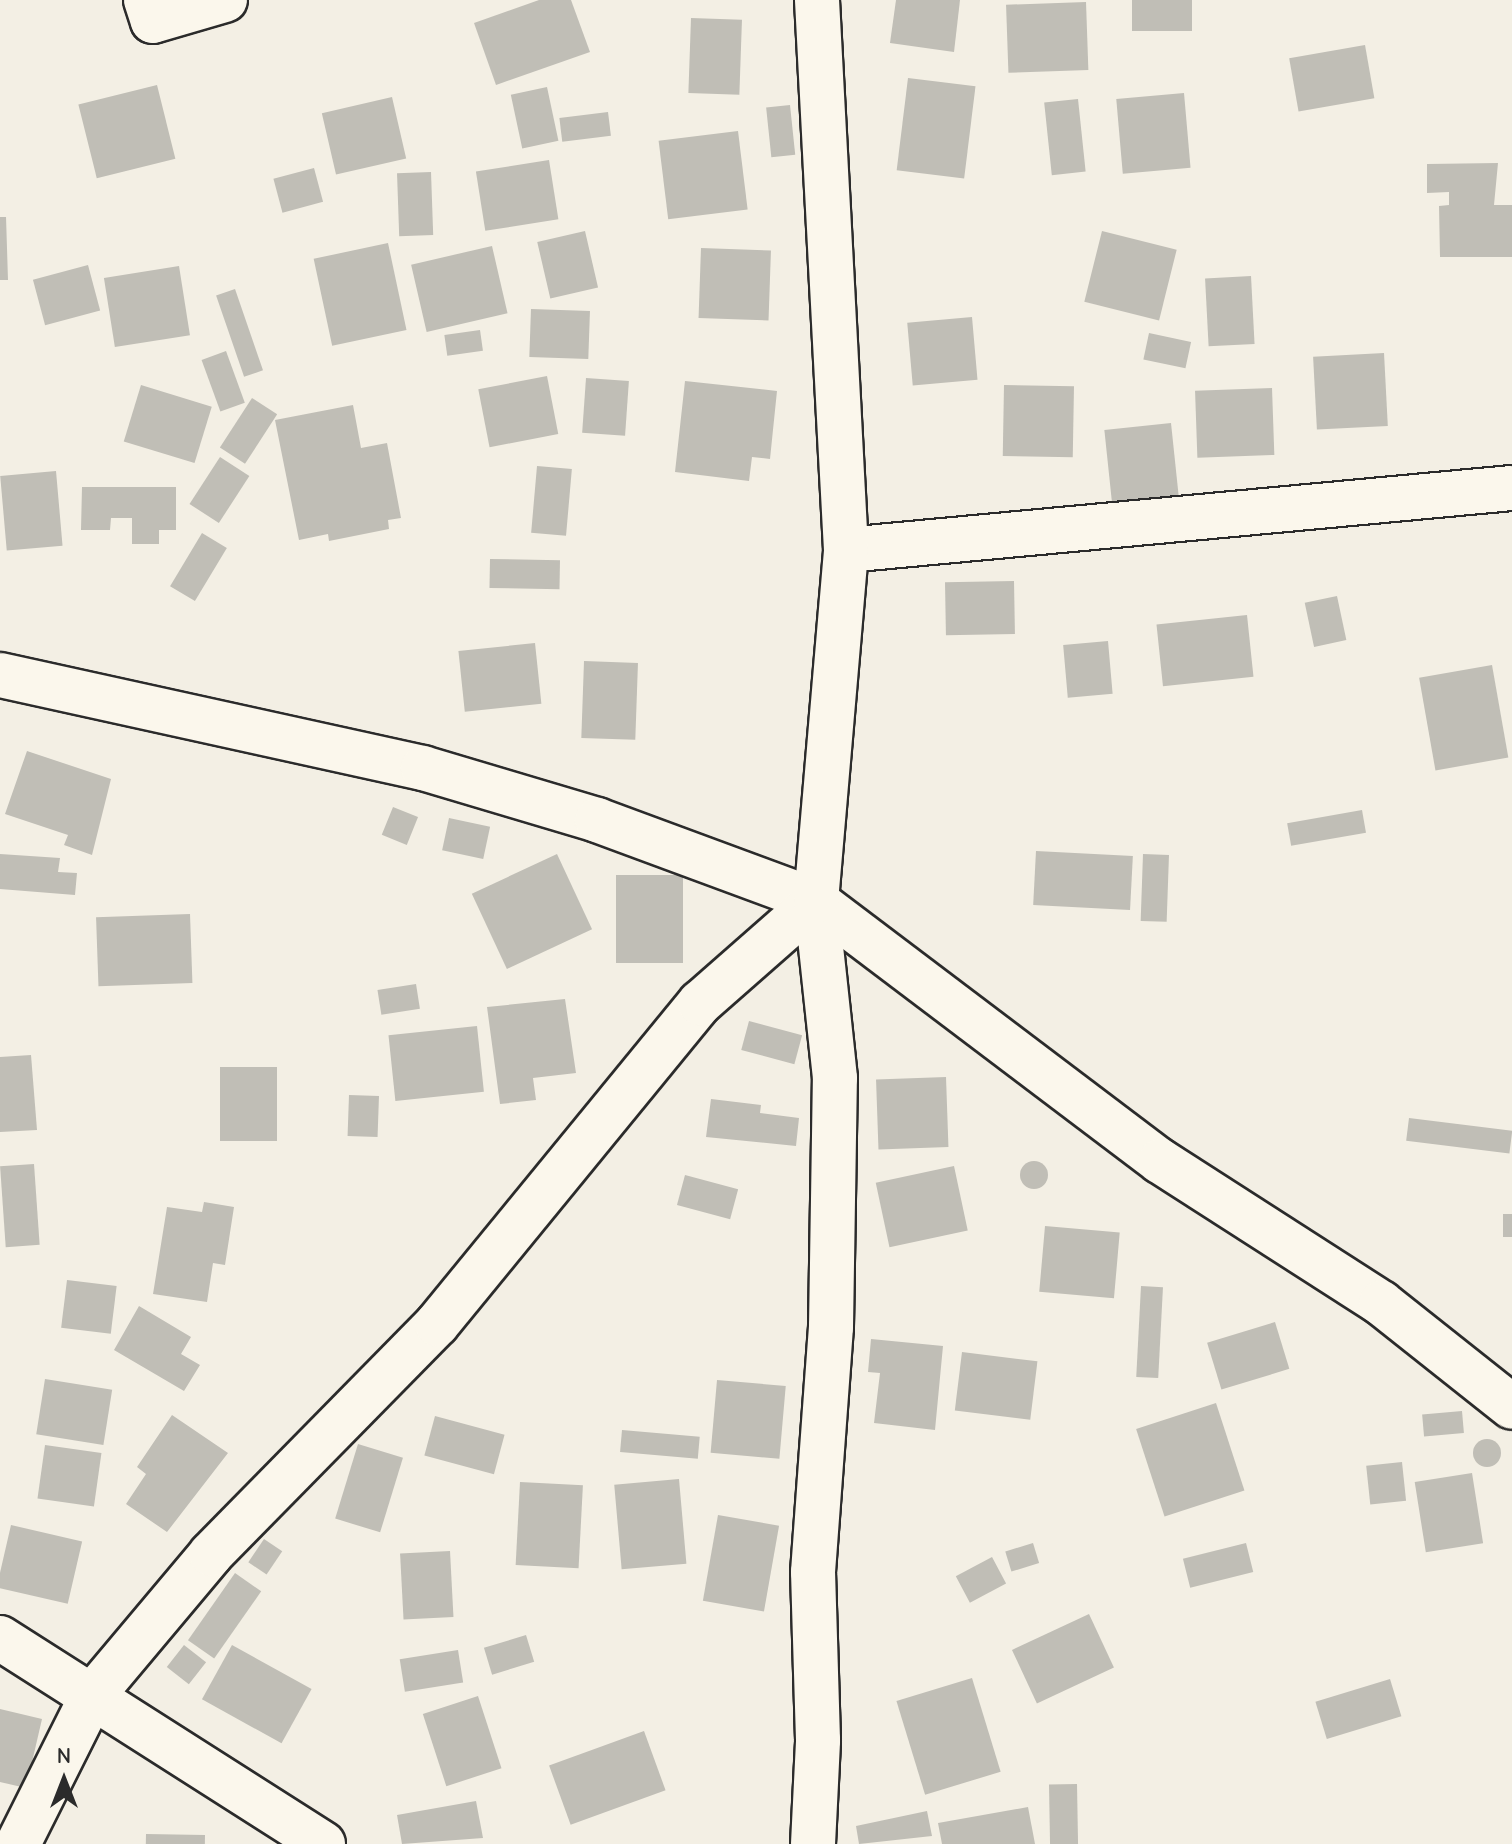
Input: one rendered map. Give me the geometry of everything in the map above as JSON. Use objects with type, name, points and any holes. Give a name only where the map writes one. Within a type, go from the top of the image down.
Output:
[{"type":"street","points":[[146,0],[153,21],[225,0]]},
{"type":"street","points":[[813,1844],[818,1740],[813,1572],[831,1327],[835,1078],[816,901],[846,550],[817,0]]},
{"type":"street","points":[[846,550],[1512,488]]},
{"type":"street","points":[[0,675],[423,768],[597,820],[816,901],[1160,1161],[1381,1303],[1512,1407]]},
{"type":"street","points":[[18,1844],[92,1696],[211,1554],[437,1324],[700,1003],[816,901]]},
{"type":"street","points":[[0,1638],[323,1844]]},
{"type":"building","points":[[539,0],[571,0],[590,52],[496,85],[474,23]]},
{"type":"building","points":[[896,0],[960,0],[954,52],[890,43]]},
{"type":"building","points":[[1132,0],[1192,0],[1192,31],[1132,31]]},
{"type":"building","points":[[1086,2],[1088,70],[1008,73],[1006,5]]},
{"type":"building","points":[[691,18],[742,20],[739,95],[688,93]]},
{"type":"building","points":[[1365,45],[1374,98],[1299,112],[1289,58]]},
{"type":"building","points":[[908,78],[975,86],[964,179],[897,170]]},
{"type":"building","points":[[157,85],[175,159],[97,178],[78,105]]},
{"type":"building","points":[[547,87],[558,141],[522,148],[511,95]]},
{"type":"building","points":[[1184,93],[1191,168],[1123,174],[1116,99]]},
{"type":"building","points":[[392,97],[406,158],[336,175],[322,113]]},
{"type":"building","points":[[1078,99],[1086,172],[1052,175],[1044,103]]},
{"type":"building","points":[[790,105],[795,155],[771,157],[766,108]]},
{"type":"building","points":[[608,112],[611,136],[562,142],[559,118]]},
{"type":"building","points":[[738,131],[748,209],[668,219],[659,141]]},
{"type":"building","points":[[549,160],[558,219],[485,231],[476,172]]},
{"type":"building","points":[[1498,163],[1494,205],[1512,205],[1512,257],[1440,257],[1439,206],[1449,205],[1449,192],[1427,193],[1427,164]]},
{"type":"building","points":[[314,168],[323,202],[282,213],[273,179]]},
{"type":"building","points":[[431,172],[433,235],[399,236],[397,173]]},
{"type":"building","points":[[0,217],[6,217],[8,280],[0,280]]},
{"type":"building","points":[[585,231],[598,288],[550,299],[537,242]]},
{"type":"building","points":[[1102,231],[1177,250],[1159,320],[1084,302]]},
{"type":"building","points":[[388,243],[407,330],[332,346],[314,259]]},
{"type":"building","points":[[492,246],[508,313],[427,332],[411,265]]},
{"type":"building","points":[[701,248],[771,250],[769,320],[699,318]]},
{"type":"building","points":[[88,265],[100,310],[45,325],[33,280]]},
{"type":"building","points":[[179,266],[190,335],[115,347],[104,278]]},
{"type":"building","points":[[1251,276],[1255,344],[1209,346],[1205,278]]},
{"type":"building","points":[[235,289],[263,370],[244,377],[216,296]]},
{"type":"building","points":[[531,309],[590,311],[588,359],[529,357]]},
{"type":"building","points":[[972,317],[977,380],[913,385],[907,323]]},
{"type":"building","points":[[480,330],[483,351],[447,356],[444,335]]},
{"type":"building","points":[[1149,333],[1191,342],[1185,368],[1143,359]]},
{"type":"building","points":[[226,351],[245,403],[220,412],[202,360]]},
{"type":"building","points":[[1384,353],[1388,426],[1317,430],[1313,357]]},
{"type":"building","points":[[547,376],[558,434],[490,447],[478,389]]},
{"type":"building","points":[[586,378],[629,381],[625,436],[582,433]]},
{"type":"building","points":[[685,381],[777,391],[770,459],[752,457],[749,481],[675,472]]},
{"type":"building","points":[[141,385],[212,407],[195,463],[124,441]]},
{"type":"building","points":[[1004,385],[1074,386],[1073,457],[1003,456]]},
{"type":"building","points":[[1272,388],[1274,455],[1197,458],[1195,391]]},
{"type":"building","points":[[252,398],[277,414],[245,464],[220,447]]},
{"type":"building","points":[[353,405],[361,448],[387,443],[401,518],[388,520],[389,529],[329,541],[328,534],[299,540],[275,420]]},
{"type":"building","points":[[1171,423],[1179,499],[1112,506],[1104,430]]},
{"type":"building","points":[[220,457],[249,476],[219,523],[190,504]]},
{"type":"building","points":[[537,466],[572,469],[566,536],[531,533]]},
{"type":"building","points":[[56,471],[63,546],[7,551],[0,476]]},
{"type":"building","points":[[82,487],[176,487],[176,530],[159,530],[159,544],[132,544],[132,518],[111,518],[110,530],[81,530]]},
{"type":"building","points":[[202,533],[227,548],[195,601],[170,586]]},
{"type":"building","points":[[490,559],[560,560],[559,589],[489,588]]},
{"type":"building","points":[[1014,581],[1015,634],[946,635],[945,582]]},
{"type":"building","points":[[1337,596],[1346,640],[1314,647],[1305,603]]},
{"type":"building","points":[[1247,615],[1253,677],[1163,686],[1156,625]]},
{"type":"building","points":[[1108,641],[1113,694],[1068,698],[1063,645]]},
{"type":"building","points":[[535,643],[541,704],[465,712],[458,651]]},
{"type":"building","points":[[584,661],[638,663],[635,740],[581,738]]},
{"type":"building","points":[[1492,665],[1508,758],[1435,770],[1419,678]]},
{"type":"building","points":[[27,751],[111,779],[92,855],[64,845],[68,835],[5,814]]},
{"type":"building","points":[[393,807],[418,817],[407,845],[382,835]]},
{"type":"building","points":[[1362,810],[1366,833],[1291,846],[1287,823]]},
{"type":"building","points":[[449,818],[490,827],[483,859],[442,850]]},
{"type":"building","points":[[1036,851],[1133,856],[1130,910],[1033,905]]},
{"type":"building","points":[[0,854],[60,858],[58,872],[77,873],[75,895],[0,889]]},
{"type":"building","points":[[557,854],[592,929],[507,969],[472,894]]},
{"type":"building","points":[[1143,854],[1169,855],[1167,922],[1141,921]]},
{"type":"building","points":[[616,875],[683,875],[683,963],[616,963]]},
{"type":"building","points":[[190,914],[192,983],[98,986],[96,917]]},
{"type":"building","points":[[416,984],[420,1009],[381,1015],[377,990]]},
{"type":"building","points":[[565,999],[576,1073],[533,1078],[536,1100],[500,1104],[487,1007]]},
{"type":"building","points":[[749,1021],[802,1035],[794,1064],[741,1050]]},
{"type":"building","points":[[477,1026],[484,1092],[395,1101],[388,1035]]},
{"type":"building","points":[[31,1055],[37,1130],[0,1132],[0,1057]]},
{"type":"building","points":[[220,1067],[277,1067],[277,1141],[220,1141]]},
{"type":"building","points":[[946,1077],[948,1147],[878,1149],[876,1079]]},
{"type":"building","points":[[349,1095],[379,1096],[378,1137],[348,1136]]},
{"type":"building","points":[[711,1099],[761,1105],[760,1113],[799,1118],[796,1146],[706,1137]]},
{"type":"building","points":[[1409,1118],[1512,1131],[1509,1154],[1406,1141]]},
{"type":"building","points":[[1034,1161],[1044,1165],[1048,1175],[1044,1185],[1034,1189],[1024,1185],[1020,1175],[1024,1165]]},
{"type":"building","points":[[34,1164],[40,1245],[6,1247],[0,1166]]},
{"type":"building","points":[[954,1166],[968,1231],[889,1247],[876,1183]]},
{"type":"building","points":[[685,1175],[738,1189],[730,1219],[677,1205]]},
{"type":"building","points":[[204,1202],[234,1207],[225,1265],[213,1263],[207,1302],[153,1294],[167,1207],[202,1212]]},
{"type":"building","points":[[1503,1214],[1512,1214],[1512,1237],[1503,1237]]},
{"type":"building","points":[[1045,1226],[1120,1233],[1114,1298],[1039,1292]]},
{"type":"building","points":[[67,1280],[117,1286],[111,1334],[61,1328]]},
{"type":"building","points":[[1141,1286],[1163,1287],[1158,1378],[1136,1377]]},
{"type":"building","points":[[139,1306],[191,1337],[181,1354],[200,1365],[184,1391],[114,1350]]},
{"type":"building","points":[[1275,1322],[1289,1369],[1221,1390],[1207,1343]]},
{"type":"building","points":[[871,1339],[943,1346],[935,1430],[874,1423],[880,1373],[868,1372]]},
{"type":"building","points":[[962,1352],[1037,1361],[1030,1420],[955,1411]]},
{"type":"building","points":[[45,1379],[112,1390],[103,1445],[36,1434]]},
{"type":"building","points":[[717,1380],[786,1386],[779,1459],[711,1453]]},
{"type":"building","points":[[1216,1403],[1244,1490],[1165,1516],[1136,1429]]},
{"type":"building","points":[[1462,1411],[1464,1433],[1424,1436],[1422,1414]]},
{"type":"building","points":[[172,1415],[228,1453],[167,1532],[126,1504],[146,1474],[137,1467]]},
{"type":"building","points":[[435,1416],[505,1435],[494,1474],[424,1456]]},
{"type":"building","points":[[622,1430],[700,1437],[698,1459],[620,1452]]},
{"type":"building","points":[[1487,1439],[1497,1443],[1501,1453],[1497,1463],[1487,1467],[1477,1463],[1473,1453],[1477,1443]]},
{"type":"building","points":[[358,1444],[403,1458],[380,1532],[335,1519]]},
{"type":"building","points":[[45,1445],[101,1453],[94,1506],[37,1498]]},
{"type":"building","points":[[1402,1462],[1406,1501],[1370,1505],[1366,1466]]},
{"type":"building","points":[[1472,1473],[1483,1543],[1426,1552],[1415,1482]]},
{"type":"building","points":[[679,1479],[686,1564],[622,1569],[614,1485]]},
{"type":"building","points":[[520,1482],[583,1485],[579,1568],[516,1565]]},
{"type":"building","points":[[718,1515],[779,1526],[764,1611],[703,1601]]},
{"type":"building","points":[[11,1525],[82,1541],[68,1604],[0,1588],[0,1573]]},
{"type":"building","points":[[264,1539],[282,1551],[267,1575],[248,1562]]},
{"type":"building","points":[[1033,1543],[1039,1563],[1011,1572],[1005,1551]]},
{"type":"building","points":[[1246,1543],[1253,1572],[1190,1588],[1183,1559]]},
{"type":"building","points":[[450,1551],[453,1617],[404,1620],[400,1554]]},
{"type":"building","points":[[992,1557],[1006,1583],[970,1603],[956,1576]]},
{"type":"building","points":[[235,1573],[261,1591],[214,1659],[188,1640]]},
{"type":"building","points":[[1089,1614],[1114,1667],[1037,1703],[1012,1650]]},
{"type":"building","points":[[526,1635],[534,1662],[492,1675],[484,1648]]},
{"type":"building","points":[[184,1645],[206,1662],[189,1684],[167,1667]]},
{"type":"building","points":[[232,1645],[312,1689],[282,1743],[202,1699]]},
{"type":"building","points":[[458,1650],[463,1683],[405,1692],[400,1659]]},
{"type":"building","points":[[972,1678],[1001,1772],[925,1795],[896,1701]]},
{"type":"building","points":[[1390,1679],[1401,1716],[1327,1739],[1315,1702]]},
{"type":"building","points":[[478,1696],[501,1768],[446,1786],[423,1714]]},
{"type":"building","points":[[0,1709],[42,1719],[26,1788],[0,1782]]},
{"type":"building","points":[[644,1731],[666,1790],[571,1825],[549,1766]]},
{"type":"building","points":[[1049,1784],[1077,1784],[1078,1844],[1050,1844]]},
{"type":"building","points":[[476,1801],[483,1838],[402,1844],[397,1815]]},
{"type":"building","points":[[1028,1807],[1035,1844],[942,1844],[938,1823]]},
{"type":"building","points":[[927,1811],[932,1836],[859,1844],[856,1826]]},
{"type":"building","points":[[146,1834],[205,1835],[205,1844],[146,1844]]}]
